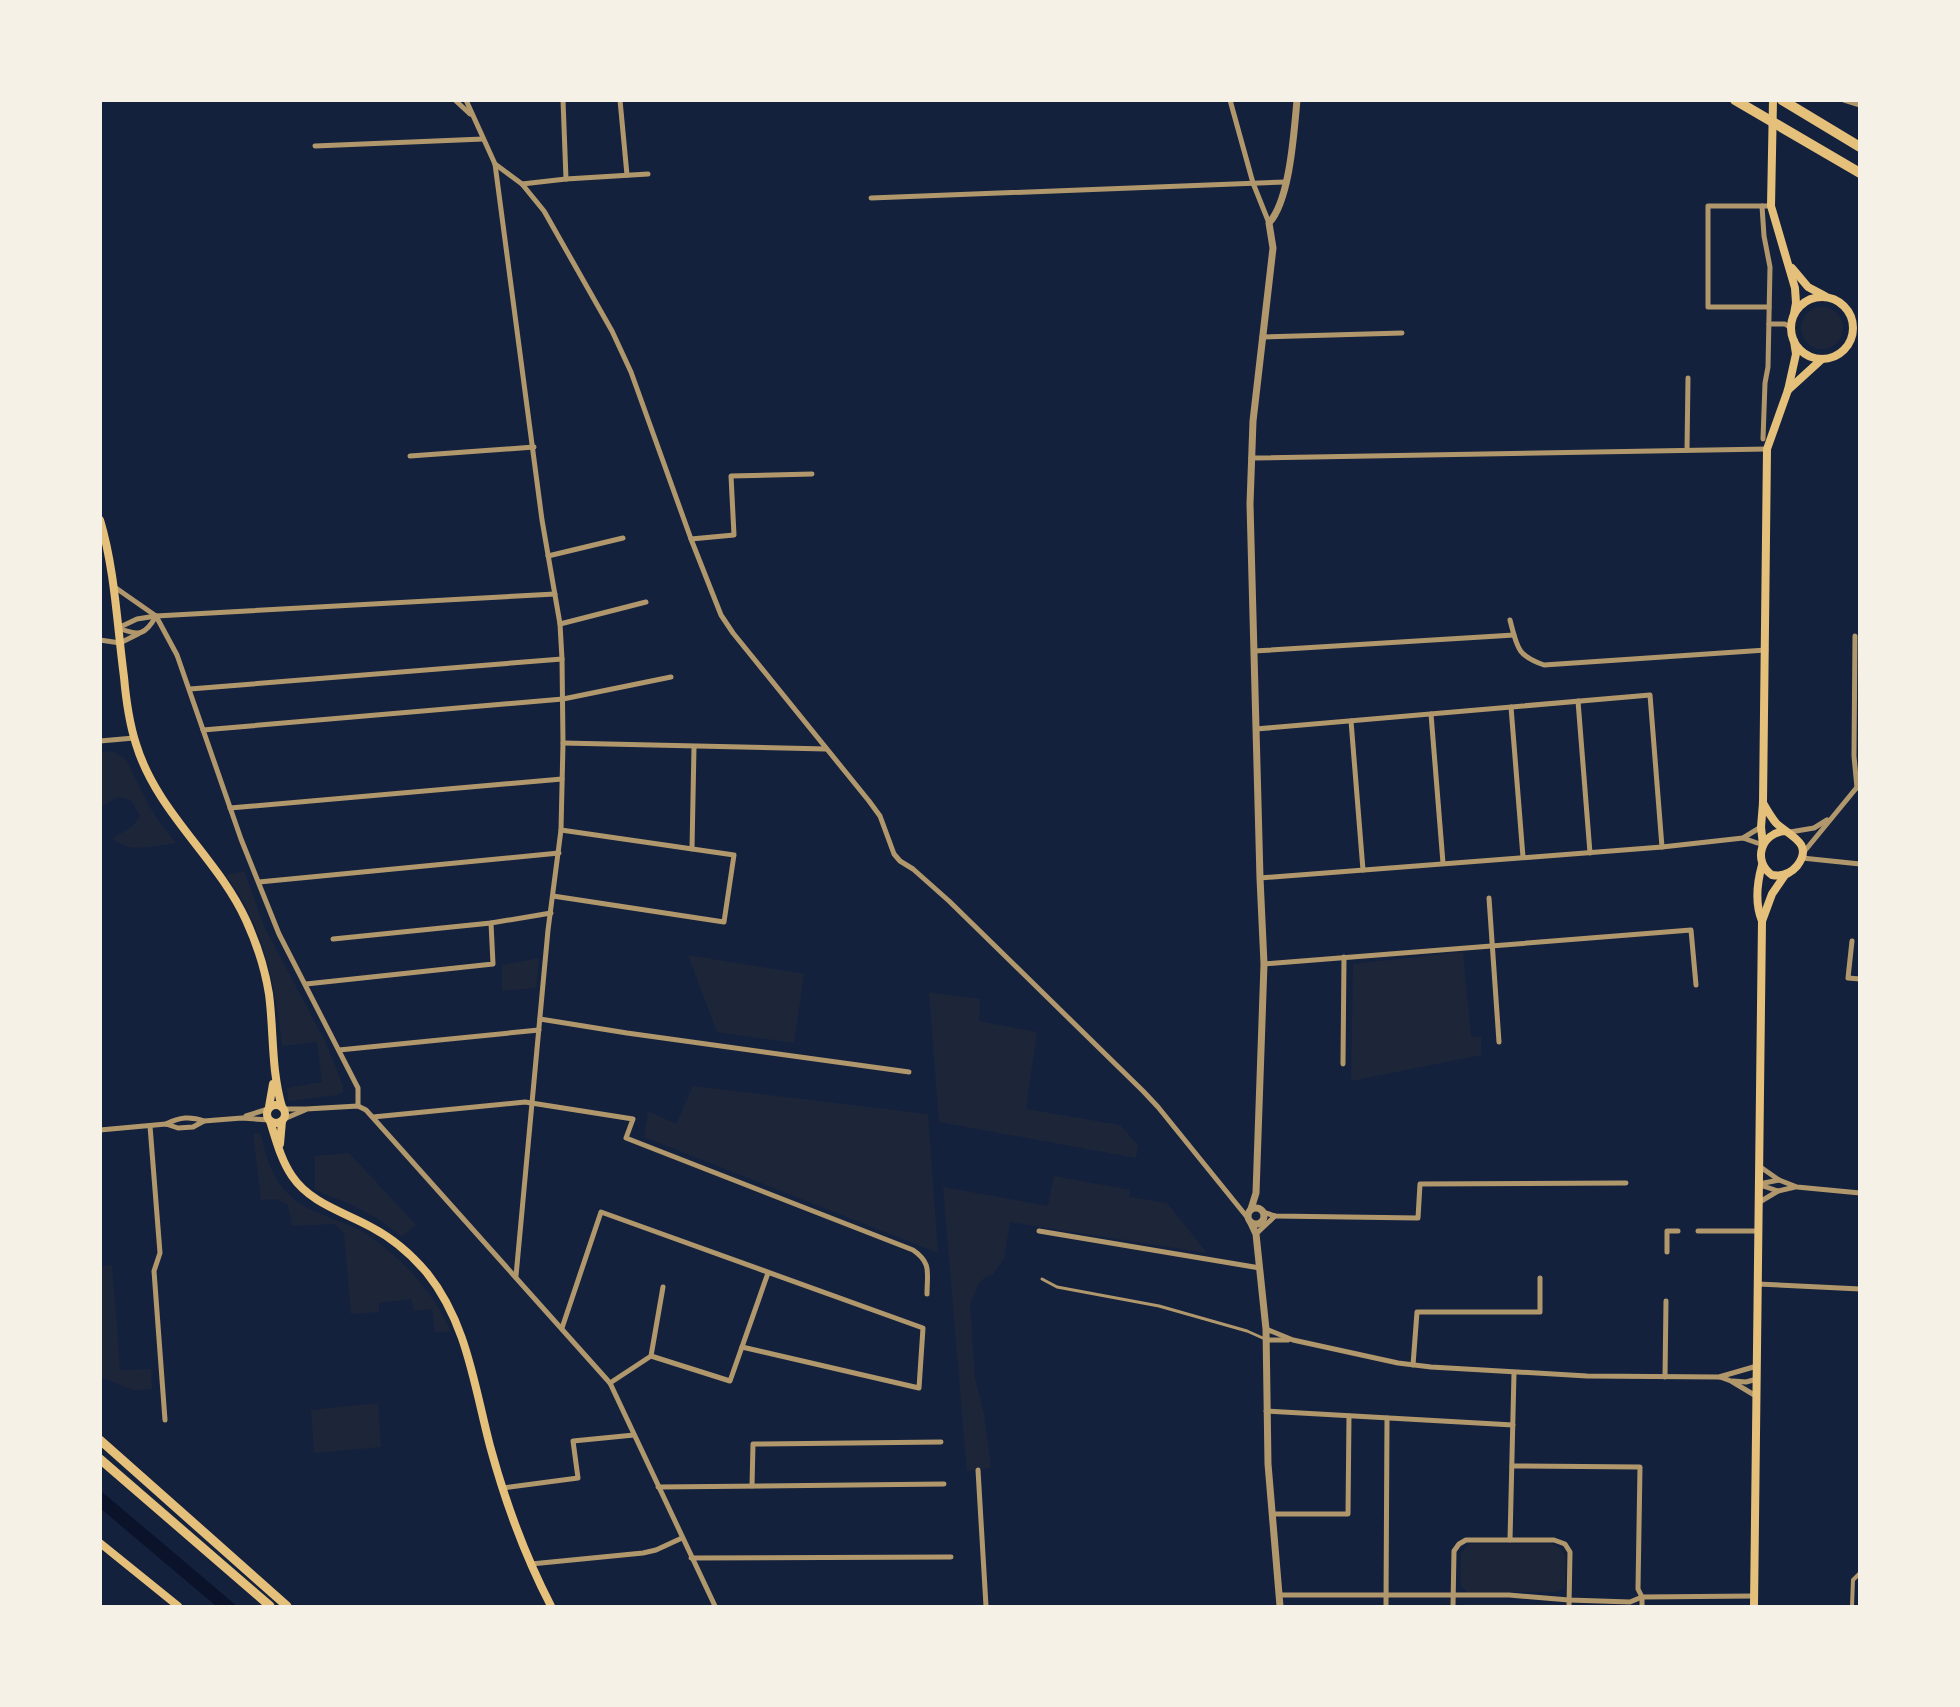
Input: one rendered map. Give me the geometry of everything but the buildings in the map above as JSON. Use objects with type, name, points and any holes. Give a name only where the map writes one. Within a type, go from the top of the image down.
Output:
[{"type":"highway","points":[[1736,100],[1860,173]]},
{"type":"highway","points":[[1782,100],[1860,147]]},
{"type":"highway","points":[[100,1440],[287,1606]]},
{"type":"highway","points":[[100,1459],[270,1606]]},
{"type":"main road","points":[[1762,921],[1757,909],[1758,878],[1762,865],[1763,845],[1761,827],[1766,651],[1767,449],[1788,390],[1796,354],[1791,328],[1796,303],[1795,288],[1771,206],[1773,100]]},
{"type":"main road","points":[[1790,265],[1808,287],[1842,304],[1850,315],[1860,321]]},
{"type":"main road","points":[[1794,314],[1798,308],[1815,297],[1829,298]]},
{"type":"main road","points":[[1794,341],[1802,352],[1815,358],[1835,356],[1850,342],[1853,328],[1850,315]]},
{"type":"main road","points":[[1850,342],[1860,339]]},
{"type":"main road","points":[[1788,390],[1822,359]]},
{"type":"main road","points":[[100,520],[112,585],[127,702],[134,738],[142,762],[159,795],[228,888],[250,929],[261,958],[269,995],[274,1076],[285,1113],[280,1152]]},
{"type":"main road","points":[[1754,1606],[1762,921],[1772,894],[1785,875],[1796,867],[1802,856],[1800,842],[1774,821],[1763,803]]},
{"type":"main road","points":[[1763,845],[1772,834],[1788,832]]},
{"type":"main road","points":[[1762,865],[1772,875],[1785,875]]},
{"type":"main road","points":[[274,1076],[267,1114],[280,1152],[293,1178],[302,1188],[323,1203],[372,1227],[392,1240],[410,1255],[438,1287],[447,1302],[463,1337],[503,1488],[531,1564],[551,1606]]},
{"type":"main road","points":[[269,1108],[274,1105],[283,1108]]},
{"type":"main road","points":[[269,1120],[278,1123],[283,1120]]},
{"type":"main road","points":[[100,1543],[177,1606]]},
{"type":"street","points":[[455,100],[472,115]]},
{"type":"street","points":[[466,100],[495,164],[548,556],[560,624],[562,659],[561,830],[538,1030],[516,1276]]},
{"type":"street","points":[[563,100],[566,179]]},
{"type":"street","points":[[620,100],[627,175]]},
{"type":"street","points":[[1230,100],[1253,183],[1269,223],[1273,248],[1251,458],[1250,504],[1264,964],[1256,1193],[1249,1220]]},
{"type":"street","points":[[1269,223],[1280,208],[1286,182],[1297,100]]},
{"type":"street","points":[[1844,100],[1860,105]]},
{"type":"street","points":[[315,146],[483,139]]},
{"type":"street","points":[[495,164],[522,184],[544,211],[612,331],[631,372],[721,615],[733,633],[880,816],[894,854],[900,861],[913,869],[956,908],[1143,1091],[1249,1220],[1256,1234],[1266,1329],[1268,1464],[1280,1606]]},
{"type":"street","points":[[522,184],[648,174]]},
{"type":"street","points":[[871,198],[1286,182]]},
{"type":"street","points":[[1769,307],[1708,306],[1708,206],[1771,206]]},
{"type":"street","points":[[1762,206],[1764,236],[1770,267],[1763,439]]},
{"type":"street","points":[[1769,324],[1785,324],[1791,328]]},
{"type":"street","points":[[1262,337],[1402,333]]},
{"type":"street","points":[[1687,450],[1688,378]]},
{"type":"street","points":[[410,456],[534,447]]},
{"type":"street","points":[[1251,458],[1767,449]]},
{"type":"street","points":[[691,539],[734,535],[731,476],[812,474]]},
{"type":"street","points":[[548,556],[623,538]]},
{"type":"street","points":[[112,585],[156,616],[177,655],[230,808],[279,934],[358,1088],[358,1106]]},
{"type":"street","points":[[118,628],[141,617],[555,594]]},
{"type":"street","points":[[560,624],[646,602]]},
{"type":"street","points":[[100,640],[120,643],[146,630],[156,616]]},
{"type":"street","points":[[1510,620],[1517,647],[1528,660],[1544,665],[1766,651]]},
{"type":"street","points":[[118,628],[138,634]]},
{"type":"street","points":[[1254,651],[1514,635]]},
{"type":"street","points":[[1802,856],[1858,787],[1854,756],[1855,636]]},
{"type":"street","points":[[190,689],[562,659]]},
{"type":"street","points":[[203,730],[563,699],[671,677]]},
{"type":"street","points":[[1256,729],[1650,695],[1662,847]]},
{"type":"street","points":[[1578,701],[1590,853]]},
{"type":"street","points":[[1511,707],[1523,856]]},
{"type":"street","points":[[1431,714],[1443,863]]},
{"type":"street","points":[[1352,721],[1364,870]]},
{"type":"street","points":[[100,741],[134,738]]},
{"type":"street","points":[[563,743],[826,749]]},
{"type":"street","points":[[692,849],[694,747]]},
{"type":"street","points":[[230,808],[562,779]]},
{"type":"street","points":[[1788,832],[1814,828],[1832,818]]},
{"type":"street","points":[[1260,878],[1662,847],[1743,838],[1761,827]]},
{"type":"street","points":[[553,896],[724,922],[734,855],[561,830]]},
{"type":"street","points":[[1743,838],[1763,845]]},
{"type":"street","points":[[259,882],[559,852]]},
{"type":"street","points":[[1802,856],[1860,864]]},
{"type":"street","points":[[1489,898],[1499,1042]]},
{"type":"street","points":[[333,939],[491,922],[551,913]]},
{"type":"street","points":[[306,984],[493,964],[491,922]]},
{"type":"street","points":[[1264,964],[1691,930],[1696,986]]},
{"type":"street","points":[[1852,941],[1848,978],[1860,979]]},
{"type":"street","points":[[1343,1064],[1344,957]]},
{"type":"street","points":[[540,1019],[909,1072]]},
{"type":"street","points":[[339,1050],[538,1030]]},
{"type":"street","points":[[373,1118],[525,1102],[633,1119],[626,1138],[913,1250],[924,1258],[927,1267],[927,1294]]},
{"type":"street","points":[[283,1108],[358,1106],[373,1118],[610,1383],[715,1606]]},
{"type":"street","points":[[242,1118],[269,1108]]},
{"type":"street","points":[[283,1120],[306,1109]]},
{"type":"street","points":[[100,1130],[166,1124],[177,1118],[192,1117],[204,1121],[242,1118],[269,1120]]},
{"type":"street","points":[[166,1124],[178,1128],[193,1127],[204,1121]]},
{"type":"street","points":[[150,1126],[160,1253],[154,1271],[165,1420]]},
{"type":"street","points":[[1759,1166],[1779,1180],[1797,1187],[1860,1193]]},
{"type":"street","points":[[1759,1184],[1779,1180]]},
{"type":"street","points":[[1235,1202],[1251,1209],[1254,1208],[1262,1216],[1418,1218],[1420,1184],[1626,1183]]},
{"type":"street","points":[[1759,1184],[1778,1191]]},
{"type":"street","points":[[1758,1203],[1778,1191],[1797,1187]]},
{"type":"street","points":[[1256,1193],[1262,1216],[1256,1234]]},
{"type":"street","points":[[562,1328],[601,1212],[923,1328],[919,1388],[742,1347]]},
{"type":"street","points":[[1249,1220],[1257,1224],[1262,1216]]},
{"type":"street","points":[[1256,1234],[1275,1216]]},
{"type":"street","points":[[1039,1231],[1260,1268]]},
{"type":"street","points":[[1667,1252],[1667,1231],[1678,1231]]},
{"type":"street","points":[[1698,1231],[1758,1231]]},
{"type":"street","points":[[651,1356],[730,1381],[768,1273]]},
{"type":"street","points":[[1413,1365],[1417,1312],[1540,1312],[1540,1278]]},
{"type":"street","points":[[1757,1284],[1860,1289]]},
{"type":"street","points":[[610,1383],[651,1356],[663,1287]]},
{"type":"street","points":[[1665,1377],[1666,1301]]},
{"type":"street","points":[[1266,1329],[1293,1340],[1413,1365],[1514,1373],[1719,1377],[1757,1366]]},
{"type":"street","points":[[1266,1340],[1293,1340]]},
{"type":"street","points":[[1510,1540],[1514,1373]]},
{"type":"street","points":[[1719,1377],[1731,1381],[1756,1396]]},
{"type":"street","points":[[1731,1381],[1746,1382],[1757,1379]]},
{"type":"street","points":[[1266,1411],[1513,1425]]},
{"type":"street","points":[[1273,1514],[1348,1514],[1349,1416]]},
{"type":"street","points":[[1386,1606],[1388,1418]]},
{"type":"street","points":[[503,1488],[578,1478],[573,1441],[634,1434]]},
{"type":"street","points":[[752,1486],[753,1444],[941,1442]]},
{"type":"street","points":[[1512,1466],[1640,1467],[1638,1589],[1642,1597],[1642,1606]]},
{"type":"street","points":[[978,1470],[987,1606]]},
{"type":"street","points":[[658,1487],[944,1484]]},
{"type":"street","points":[[531,1564],[643,1553],[656,1550],[682,1538]]},
{"type":"street","points":[[1453,1606],[1454,1551],[1466,1540],[1554,1540],[1565,1544],[1570,1552],[1569,1603]]},
{"type":"street","points":[[691,1558],[951,1557]]},
{"type":"street","points":[[1852,1606],[1853,1580],[1860,1573]]},
{"type":"street","points":[[1280,1595],[1509,1595],[1569,1603],[1630,1602],[1642,1597],[1754,1596]]},
{"type":"lane","points":[[1042,1279],[1057,1287],[1159,1306],[1247,1331],[1266,1340]]},
{"type":"shaded area","points":[[1822,307],[1830,308],[1837,313],[1842,320],[1842,336],[1837,343],[1830,348],[1822,349],[1814,348],[1807,343],[1802,336],[1801,328],[1802,320],[1807,313],[1814,308]]},
{"type":"shaded area","points":[[113,751],[126,760],[149,806],[176,843],[134,848],[119,843],[113,838],[133,826],[140,816],[131,800],[118,797],[101,807],[101,752]]},
{"type":"shaded area","points":[[244,871],[265,928],[326,1043],[343,1086],[343,1092],[338,1095],[288,1101],[287,1088],[322,1082],[317,1042],[282,1046],[276,1000],[266,956],[250,915],[226,875]]},
{"type":"shaded area","points":[[1463,952],[1471,1037],[1481,1037],[1481,1055],[1351,1081],[1353,964]]},
{"type":"shaded area","points":[[688,955],[804,974],[794,1043],[717,1032]]},
{"type":"shaded area","points":[[539,958],[536,988],[502,991],[502,965]]},
{"type":"shaded area","points":[[929,992],[980,999],[979,1021],[1037,1032],[1026,1109],[1120,1125],[1138,1145],[1136,1158],[939,1122]]},
{"type":"shaded area","points":[[693,1086],[928,1114],[938,1253],[644,1137],[648,1111],[676,1124]]},
{"type":"shaded area","points":[[253,1133],[260,1134],[272,1171],[284,1190],[302,1205],[365,1233],[392,1253],[426,1289],[451,1332],[435,1332],[432,1309],[414,1311],[411,1299],[379,1303],[379,1312],[351,1314],[344,1233],[334,1224],[292,1226],[288,1205],[277,1199],[261,1200]]},
{"type":"shaded area","points":[[349,1153],[416,1225],[402,1236],[378,1219],[352,1205],[315,1190],[315,1156]]},
{"type":"shaded area","points":[[1054,1176],[1130,1190],[1129,1197],[1167,1203],[1207,1253],[1010,1222],[1004,1259],[993,1274],[984,1278],[978,1285],[970,1304],[975,1379],[984,1414],[991,1468],[967,1471],[943,1187],[1048,1206]]},
{"type":"shaded area","points":[[112,1265],[120,1370],[151,1369],[152,1389],[133,1390],[101,1377],[101,1266]]},
{"type":"shaded area","points":[[378,1403],[381,1447],[314,1453],[311,1410]]},
{"type":"shaded area","points":[[100,1491],[237,1606],[216,1606],[101,1509]]},
{"type":"shaded area","points":[[1470,1544],[1552,1544],[1562,1551],[1566,1561],[1565,1587],[1556,1592],[1467,1592],[1461,1587],[1461,1553]]},
{"type":"shaded area","points":[[1467,1604],[1556,1604],[1562,1606],[1463,1606]]}]
